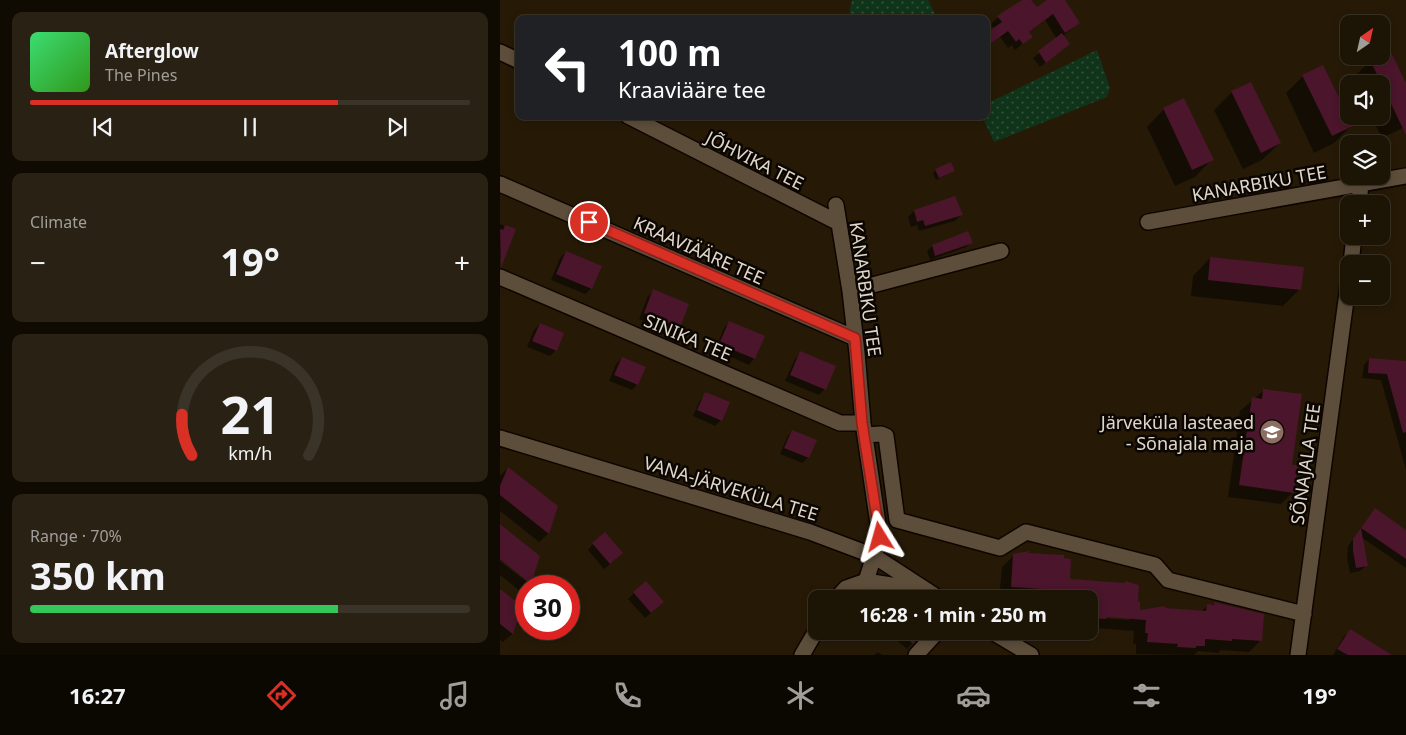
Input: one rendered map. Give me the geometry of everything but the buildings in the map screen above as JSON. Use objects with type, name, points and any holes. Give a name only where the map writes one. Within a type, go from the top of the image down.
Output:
[{"type":"street","points":[[500,52],[515,59]]},
{"type":"street","name":"JÕHVIKA TEE","points":[[636,120],[839,223]]},
{"type":"street","name":"KANARBIKU TEE","points":[[1390,179],[1406,176]]},
{"type":"street","name":"KRAAVIÄÄRE TEE","points":[[500,184],[855,338]]},
{"type":"street","name":"KANARBIKU TEE","points":[[1148,222],[1355,185]]},
{"type":"street","name":"KANARBIKU TEE","points":[[836,205],[850,291],[864,429],[880,537],[866,581]]},
{"type":"street","points":[[850,291],[1001,251]]},
{"type":"street","name":"SINIKA TEE","points":[[500,277],[840,423],[886,436],[897,520],[1000,548],[1026,532],[1155,565],[1168,580],[1304,614]]},
{"type":"street","name":"SÕNAJALA TEE","points":[[1298,655],[1345,305]]},
{"type":"street","name":"VANA-JÄRVEKÜLA TEE","points":[[500,438],[810,532],[874,556],[926,590]]},
{"type":"street","points":[[844,590],[866,581],[910,590]]},
{"type":"street","points":[[802,655],[811,640]]},
{"type":"street","points":[[916,655],[930,640]]},
{"type":"street","points":[[1006,640],[1032,655]]},
{"type":"green space","points":[[852,0],[928,0],[936,15],[849,15]]},
{"type":"green space","points":[[1097,50],[1110,88],[1107,97],[994,142],[984,120],[990,120],[990,102]]},
{"type":"place","name":"Järveküla lasteaed - Sõnajala maja","points":[[1272,432]]},
{"type":"route","points":[[589,222],[855,338],[862,423],[880,537]]}]
